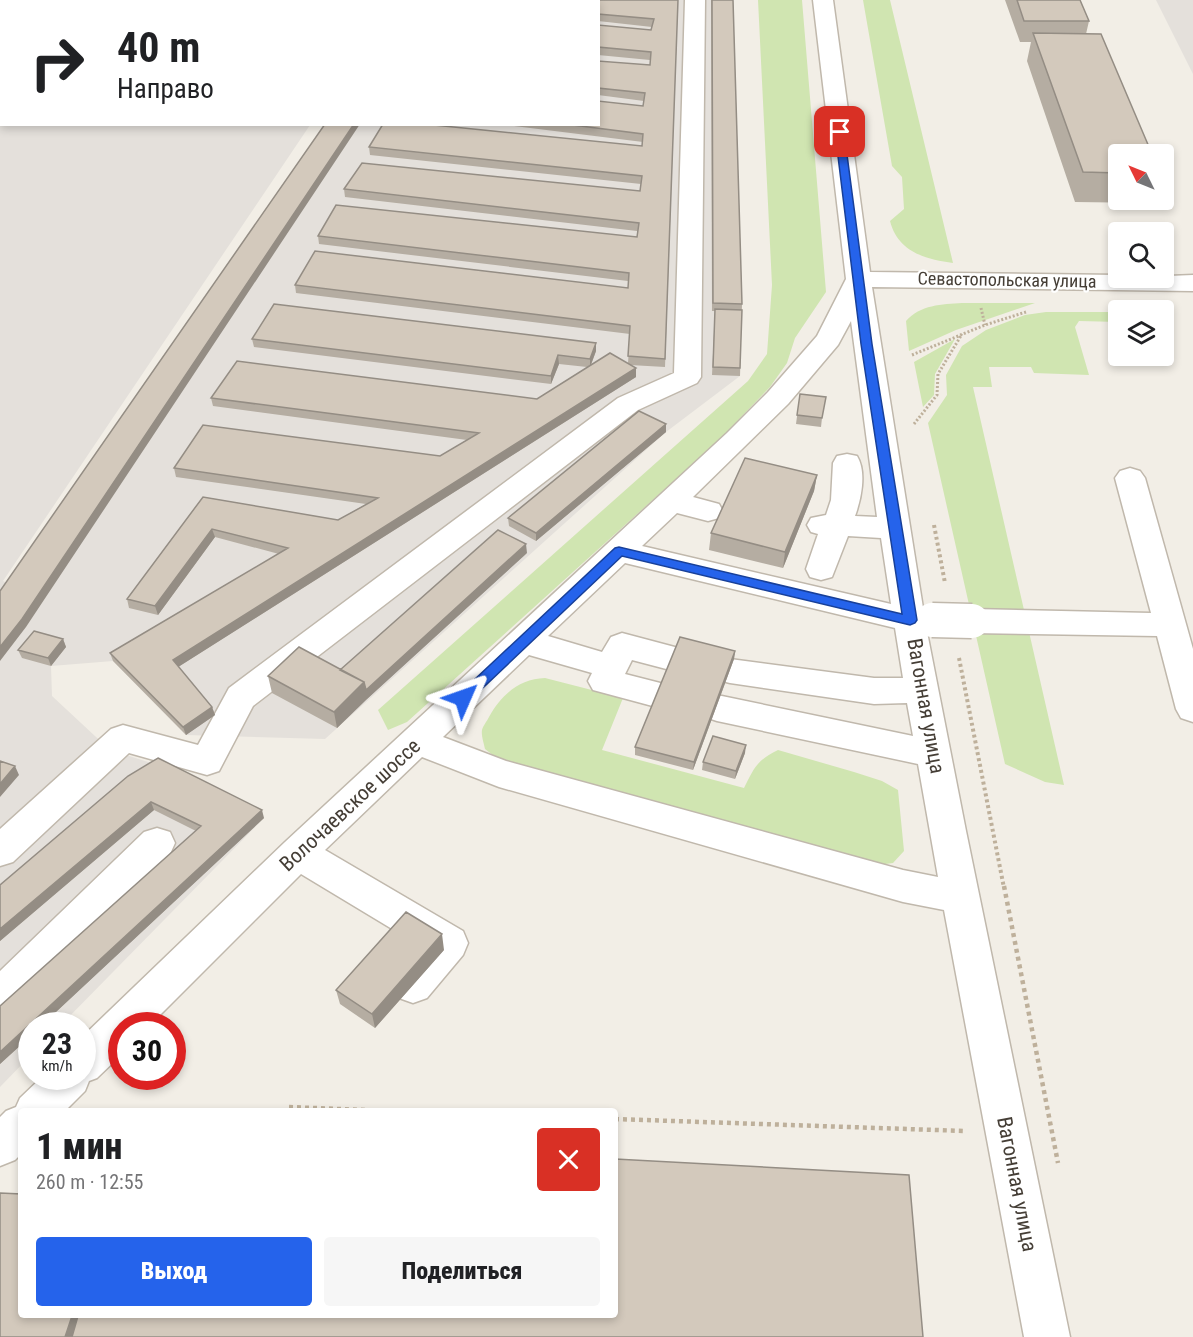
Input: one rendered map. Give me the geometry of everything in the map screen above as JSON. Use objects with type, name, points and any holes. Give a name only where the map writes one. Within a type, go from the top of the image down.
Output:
[{"type":"street","points":[[0,850],[123,738],[207,761],[241,697],[628,404],[687,376],[695,0]]},
{"type":"street","name":"Вагонная улица","points":[[823,0],[858,279],[894,528],[921,620],[923,690],[961,898],[1047,1337]]},
{"type":"street","name":"Севастопольская улица","points":[[858,279],[1193,283]]},
{"type":"street","name":"Волочаевское шоссе","points":[[136,1012],[298,853],[672,502],[778,398],[829,339],[858,279]]},
{"type":"street","points":[[821,569],[829,526],[846,500],[847,463]]},
{"type":"street","points":[[1130,478],[1193,709]]},
{"type":"street","points":[[672,502],[708,512]]},
{"type":"street","points":[[829,526],[894,528]]},
{"type":"street","points":[[619,551],[921,620],[965,634],[1169,625]]},
{"type":"street","points":[[523,641],[612,667]]},
{"type":"street","points":[[660,695],[605,681],[622,645],[674,659]]},
{"type":"street","points":[[730,671],[874,691],[923,690]]},
{"type":"street","points":[[717,708],[909,750],[934,750]]},
{"type":"street","points":[[418,741],[499,773],[903,886],[961,898]]},
{"type":"street","points":[[0,997],[157,843]]},
{"type":"street","points":[[298,853],[449,943],[413,986]]},
{"type":"street","name":"Волочаевское шоссе","points":[[96,1051],[108,1040]]},
{"type":"street","points":[[39,1108],[57,1090]]},
{"type":"street","points":[[0,1146],[18,1128]]},
{"type":"path","points":[[912,355],[962,334],[1028,311]]},
{"type":"path","points":[[916,436],[914,424],[937,395],[938,374],[962,334]]},
{"type":"path","points":[[932,518],[946,588]]},
{"type":"path","points":[[965,634],[1060,1173]]},
{"type":"path","points":[[289,1107],[314,1108]]},
{"type":"path","points":[[618,1119],[1007,1132]]},
{"type":"shaded area","points":[[600,0],[733,0],[741,312],[740,376],[666,432],[325,739],[186,735],[113,661],[51,666],[52,696],[110,750],[161,766],[264,818],[74,1012],[18,1012],[18,1068],[0,1087],[0,126],[309,126],[3,581],[13,586],[331,126],[600,126]]},
{"type":"shaded area","points":[[1156,0],[1193,0],[1193,74]]},
{"type":"green space","points":[[758,0],[802,0],[826,292],[795,338],[787,363],[770,387],[718,441],[407,722],[388,730],[378,710],[748,381],[767,354],[772,285]]},
{"type":"green space","points":[[863,0],[890,0],[953,263],[923,256],[906,247],[894,232],[890,221],[904,209],[902,177],[892,166]]},
{"type":"green space","points":[[962,303],[1035,303],[956,330],[909,351],[906,321],[932,306]]},
{"type":"green space","points":[[1046,312],[1108,312],[1108,322],[1079,321],[1075,327],[1089,375],[1034,373],[1031,367],[989,367],[992,387],[973,387],[1064,785],[1045,782],[1005,764],[928,423],[947,395],[946,375],[962,346],[986,330],[1025,315]]},
{"type":"green space","points":[[955,339],[935,374],[934,395],[923,407],[914,362]]},
{"type":"green space","points":[[545,678],[623,698],[602,750],[744,788],[757,765],[765,757],[778,750],[882,781],[898,790],[904,851],[893,863],[878,865],[499,760],[485,749],[482,737],[484,725],[505,695],[527,681]]},
{"type":"building","points":[[600,0],[678,0],[665,359],[628,356],[630,326],[295,285],[315,251],[628,288],[629,273],[318,236],[336,205],[637,237],[639,223],[344,189],[362,163],[640,191],[642,176],[369,147],[382,126],[444,126],[642,146],[643,134],[581,126],[600,126],[600,101],[643,106],[645,93],[600,88],[600,61],[650,65],[651,52],[600,47],[600,25],[651,30],[654,19],[600,14]]},
{"type":"building","points":[[712,0],[733,0],[742,304],[713,303]]},
{"type":"building","points":[[1017,0],[1080,0],[1089,21],[1024,21]]},
{"type":"building","points":[[1033,33],[1101,34],[1148,144],[1108,144],[1108,173],[1083,172]]},
{"type":"building","points":[[324,126],[353,126],[22,619],[0,647],[0,591]]},
{"type":"building","points":[[274,304],[596,343],[590,359],[558,355],[551,376],[252,339]]},
{"type":"building","points":[[715,309],[742,310],[740,368],[713,367]]},
{"type":"building","points":[[610,353],[636,368],[173,660],[212,707],[183,727],[110,653],[288,548],[212,529],[155,606],[127,599],[203,497],[338,520],[378,498],[174,468],[203,425],[440,456],[479,433],[211,398],[237,361],[537,399]]},
{"type":"building","points":[[800,394],[826,397],[822,418],[797,415]]},
{"type":"building","points":[[639,411],[666,424],[536,533],[508,518]]},
{"type":"building","points":[[745,458],[817,475],[785,552],[711,533]]},
{"type":"building","points":[[498,530],[526,544],[366,690],[364,682],[340,670]]},
{"type":"building","points":[[34,631],[63,639],[48,658],[18,650]]},
{"type":"building","points":[[680,637],[735,651],[694,762],[635,747]]},
{"type":"building","points":[[299,647],[364,682],[334,712],[268,676]]},
{"type":"building","points":[[713,736],[746,745],[736,771],[703,762]]},
{"type":"building","points":[[158,758],[262,810],[43,1012],[18,1012],[18,1035],[0,1052],[0,1006],[201,826],[151,802],[0,929],[0,885],[128,776]]},
{"type":"building","points":[[0,761],[15,766],[0,784]]},
{"type":"building","points":[[406,912],[442,934],[372,1014],[336,990]]},
{"type":"building","points":[[618,1159],[909,1175],[923,1337],[72,1337],[77,1318],[618,1318]]},
{"type":"building","points":[[0,1193],[18,1194],[18,1318],[71,1318],[65,1337],[0,1337]]},
{"type":"route","points":[[463,698],[619,551],[910,620],[867,344],[840,132]]}]
